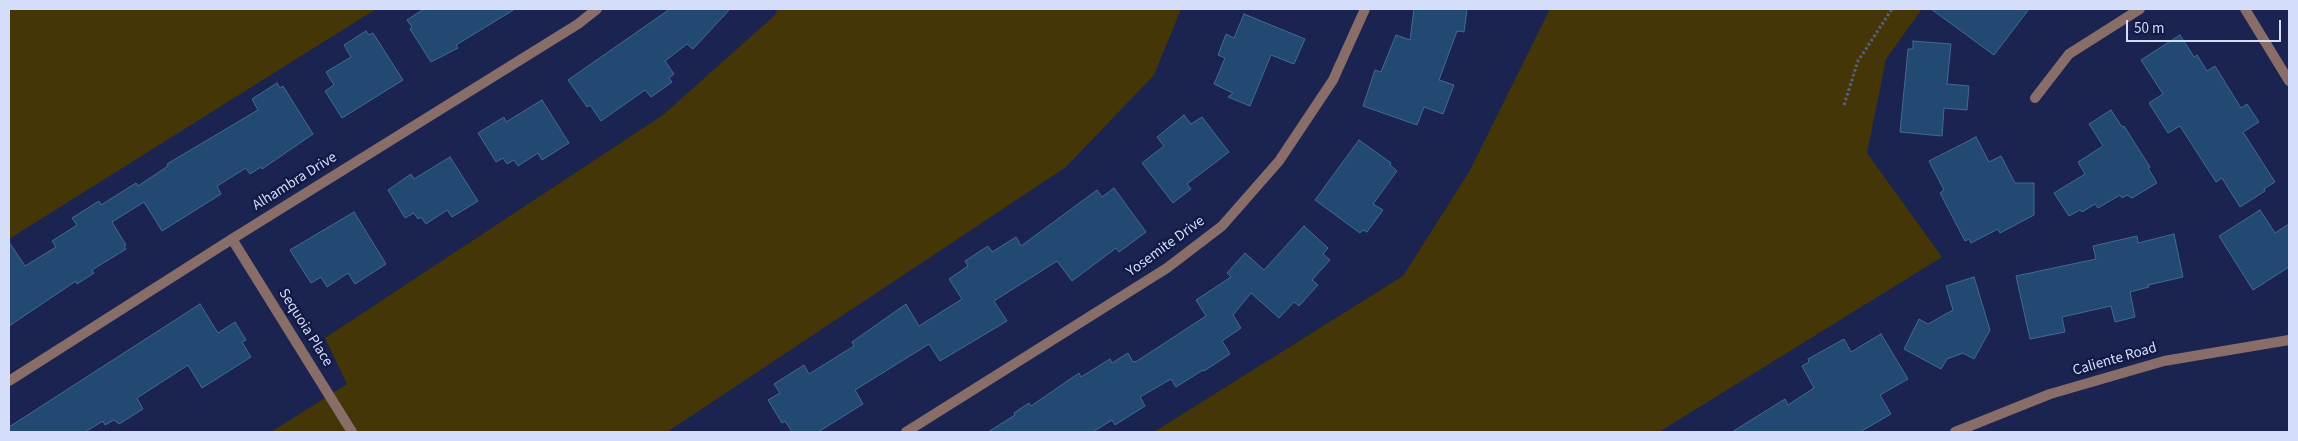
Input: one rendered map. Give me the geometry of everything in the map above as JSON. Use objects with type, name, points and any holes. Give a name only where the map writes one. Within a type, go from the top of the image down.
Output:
[{"type":"street","name":"Alhambra Drive","points":[[9,381],[232,238],[578,24],[597,9]]},
{"type":"street","name":"Yosemite Drive","points":[[906,432],[1168,268],[1222,226],[1279,161],[1333,80],[1365,9]]},
{"type":"street","points":[[2036,98],[2069,54],[2140,9]]},
{"type":"street","points":[[2245,9],[2289,81]]},
{"type":"street","name":"Sequoia Place","points":[[232,238],[352,432]]},
{"type":"street","name":"Caliente Road","points":[[1955,432],[2050,394],[2164,361],[2289,340]]},
{"type":"path","points":[[1844,105],[1858,61],[1892,9]]},
{"type":"shaded area","points":[[9,9],[376,9],[9,239]]},
{"type":"shaded area","points":[[778,9],[1181,9],[1154,75],[1066,167],[667,432],[271,432],[347,384],[325,338],[663,115],[774,16]]},
{"type":"shaded area","points":[[1550,9],[1922,9],[1886,59],[1867,153],[1942,257],[1659,432],[1154,432],[1403,276],[1469,172]]},
{"type":"building","points":[[424,9],[515,9],[456,45],[458,48],[431,62],[410,29],[412,27],[407,20]]},
{"type":"building","points":[[670,9],[730,9],[693,49],[687,44],[665,61],[674,74],[669,78],[672,82],[651,97],[645,90],[601,121],[590,105],[587,107],[568,80]]},
{"type":"building","points":[[1414,9],[1467,9],[1464,32],[1457,31],[1439,80],[1454,85],[1443,114],[1424,107],[1417,125],[1363,106],[1375,70],[1381,72],[1396,35],[1410,40]]},
{"type":"building","points":[[1931,9],[2029,9],[1994,55]]},
{"type":"building","points":[[1244,14],[1305,39],[1294,64],[1271,55],[1250,106],[1228,97],[1233,93],[1214,84],[1225,58],[1218,55],[1226,34],[1234,38]]},
{"type":"building","points":[[366,31],[369,35],[373,33],[403,80],[342,118],[325,91],[334,85],[326,72],[351,57],[344,45]]},
{"type":"building","points":[[2180,35],[2194,57],[2197,55],[2207,71],[2215,66],[2241,108],[2247,104],[2259,122],[2243,132],[2275,182],[2264,189],[2265,191],[2240,207],[2222,178],[2216,182],[2180,126],[2168,133],[2149,103],[2163,94],[2141,60]]},
{"type":"building","points":[[1913,41],[1951,44],[1947,84],[1969,86],[1967,110],[1944,108],[1942,136],[1900,132],[1908,49],[1913,49]]},
{"type":"building","points":[[277,83],[280,88],[283,86],[313,134],[262,169],[261,167],[250,174],[246,168],[217,186],[221,194],[162,231],[144,202],[112,222],[126,245],[124,246],[126,249],[92,270],[94,273],[77,284],[76,281],[9,326],[9,242],[25,266],[56,247],[52,241],[77,225],[72,218],[99,201],[101,205],[136,183],[138,186],[168,166],[167,164],[258,110],[252,99]]},
{"type":"building","points":[[542,100],[569,143],[542,160],[538,153],[518,166],[514,160],[507,164],[503,158],[496,162],[478,133],[504,117],[506,122]]},
{"type":"building","points":[[2111,110],[2122,127],[2124,126],[2150,167],[2148,168],[2157,183],[2132,198],[2127,195],[2122,198],[2120,195],[2098,208],[2095,204],[2082,212],[2080,210],[2069,216],[2054,193],[2085,174],[2078,162],[2103,146],[2089,124]]},
{"type":"building","points":[[1184,115],[1191,124],[1202,117],[1229,152],[1187,184],[1191,189],[1173,203],[1142,163],[1164,146],[1157,137]]},
{"type":"building","points":[[1976,137],[1989,162],[2001,156],[2015,183],[2034,183],[2034,215],[2000,233],[1998,229],[1971,243],[1969,239],[1965,241],[1940,193],[1944,190],[1929,161]]},
{"type":"building","points":[[1359,140],[1391,163],[1390,165],[1397,171],[1373,204],[1383,210],[1367,232],[1363,230],[1360,233],[1315,200]]},
{"type":"building","points":[[450,157],[478,201],[452,217],[447,210],[426,224],[421,217],[418,219],[414,213],[405,218],[388,190],[411,174],[414,179]]},
{"type":"building","points":[[1114,188],[1146,232],[1119,252],[1116,248],[1072,281],[1057,261],[994,301],[1007,321],[940,361],[929,344],[855,390],[863,404],[818,432],[792,432],[785,421],[782,423],[768,400],[780,393],[774,384],[804,365],[809,374],[854,346],[852,342],[906,304],[919,326],[962,299],[949,279],[968,266],[965,261],[988,246],[992,252],[1016,237],[1021,246],[1097,190],[1102,197]]},
{"type":"building","points":[[2260,210],[2275,233],[2289,224],[2289,267],[2253,290],[2219,236]]},
{"type":"building","points":[[354,212],[386,264],[355,284],[348,273],[327,287],[321,277],[311,283],[290,250]]},
{"type":"building","points":[[1304,226],[1328,248],[1323,254],[1330,260],[1312,280],[1318,285],[1299,306],[1294,302],[1279,318],[1251,293],[1233,315],[1241,328],[1222,341],[1230,354],[1204,371],[1176,387],[1171,379],[1140,397],[1145,406],[1115,425],[1112,420],[1093,432],[988,432],[1015,415],[1014,413],[1029,403],[1031,406],[1079,373],[1081,377],[1110,359],[1112,363],[1128,353],[1133,362],[1137,361],[1180,333],[1206,316],[1196,300],[1231,277],[1227,273],[1245,253],[1264,270]]},
{"type":"building","points":[[2174,234],[2183,277],[2148,285],[2149,287],[2130,292],[2135,317],[2115,322],[2111,306],[2062,317],[2065,332],[2030,339],[2016,276],[2096,259],[2093,246],[2137,236],[2138,243]]},
{"type":"building","points":[[1974,277],[1990,330],[1974,359],[1963,353],[1947,359],[1941,369],[1904,349],[1919,319],[1928,324],[1953,310],[1946,286]]},
{"type":"building","points":[[200,304],[218,333],[235,322],[246,340],[242,342],[251,357],[202,388],[188,365],[137,398],[143,409],[119,424],[114,420],[105,425],[103,421],[85,432],[9,432],[9,427]]},
{"type":"building","points":[[1881,334],[1908,379],[1880,395],[1891,414],[1860,432],[1732,432],[1785,399],[1788,405],[1814,388],[1802,366],[1809,362],[1808,359],[1844,339],[1851,352]]}]
